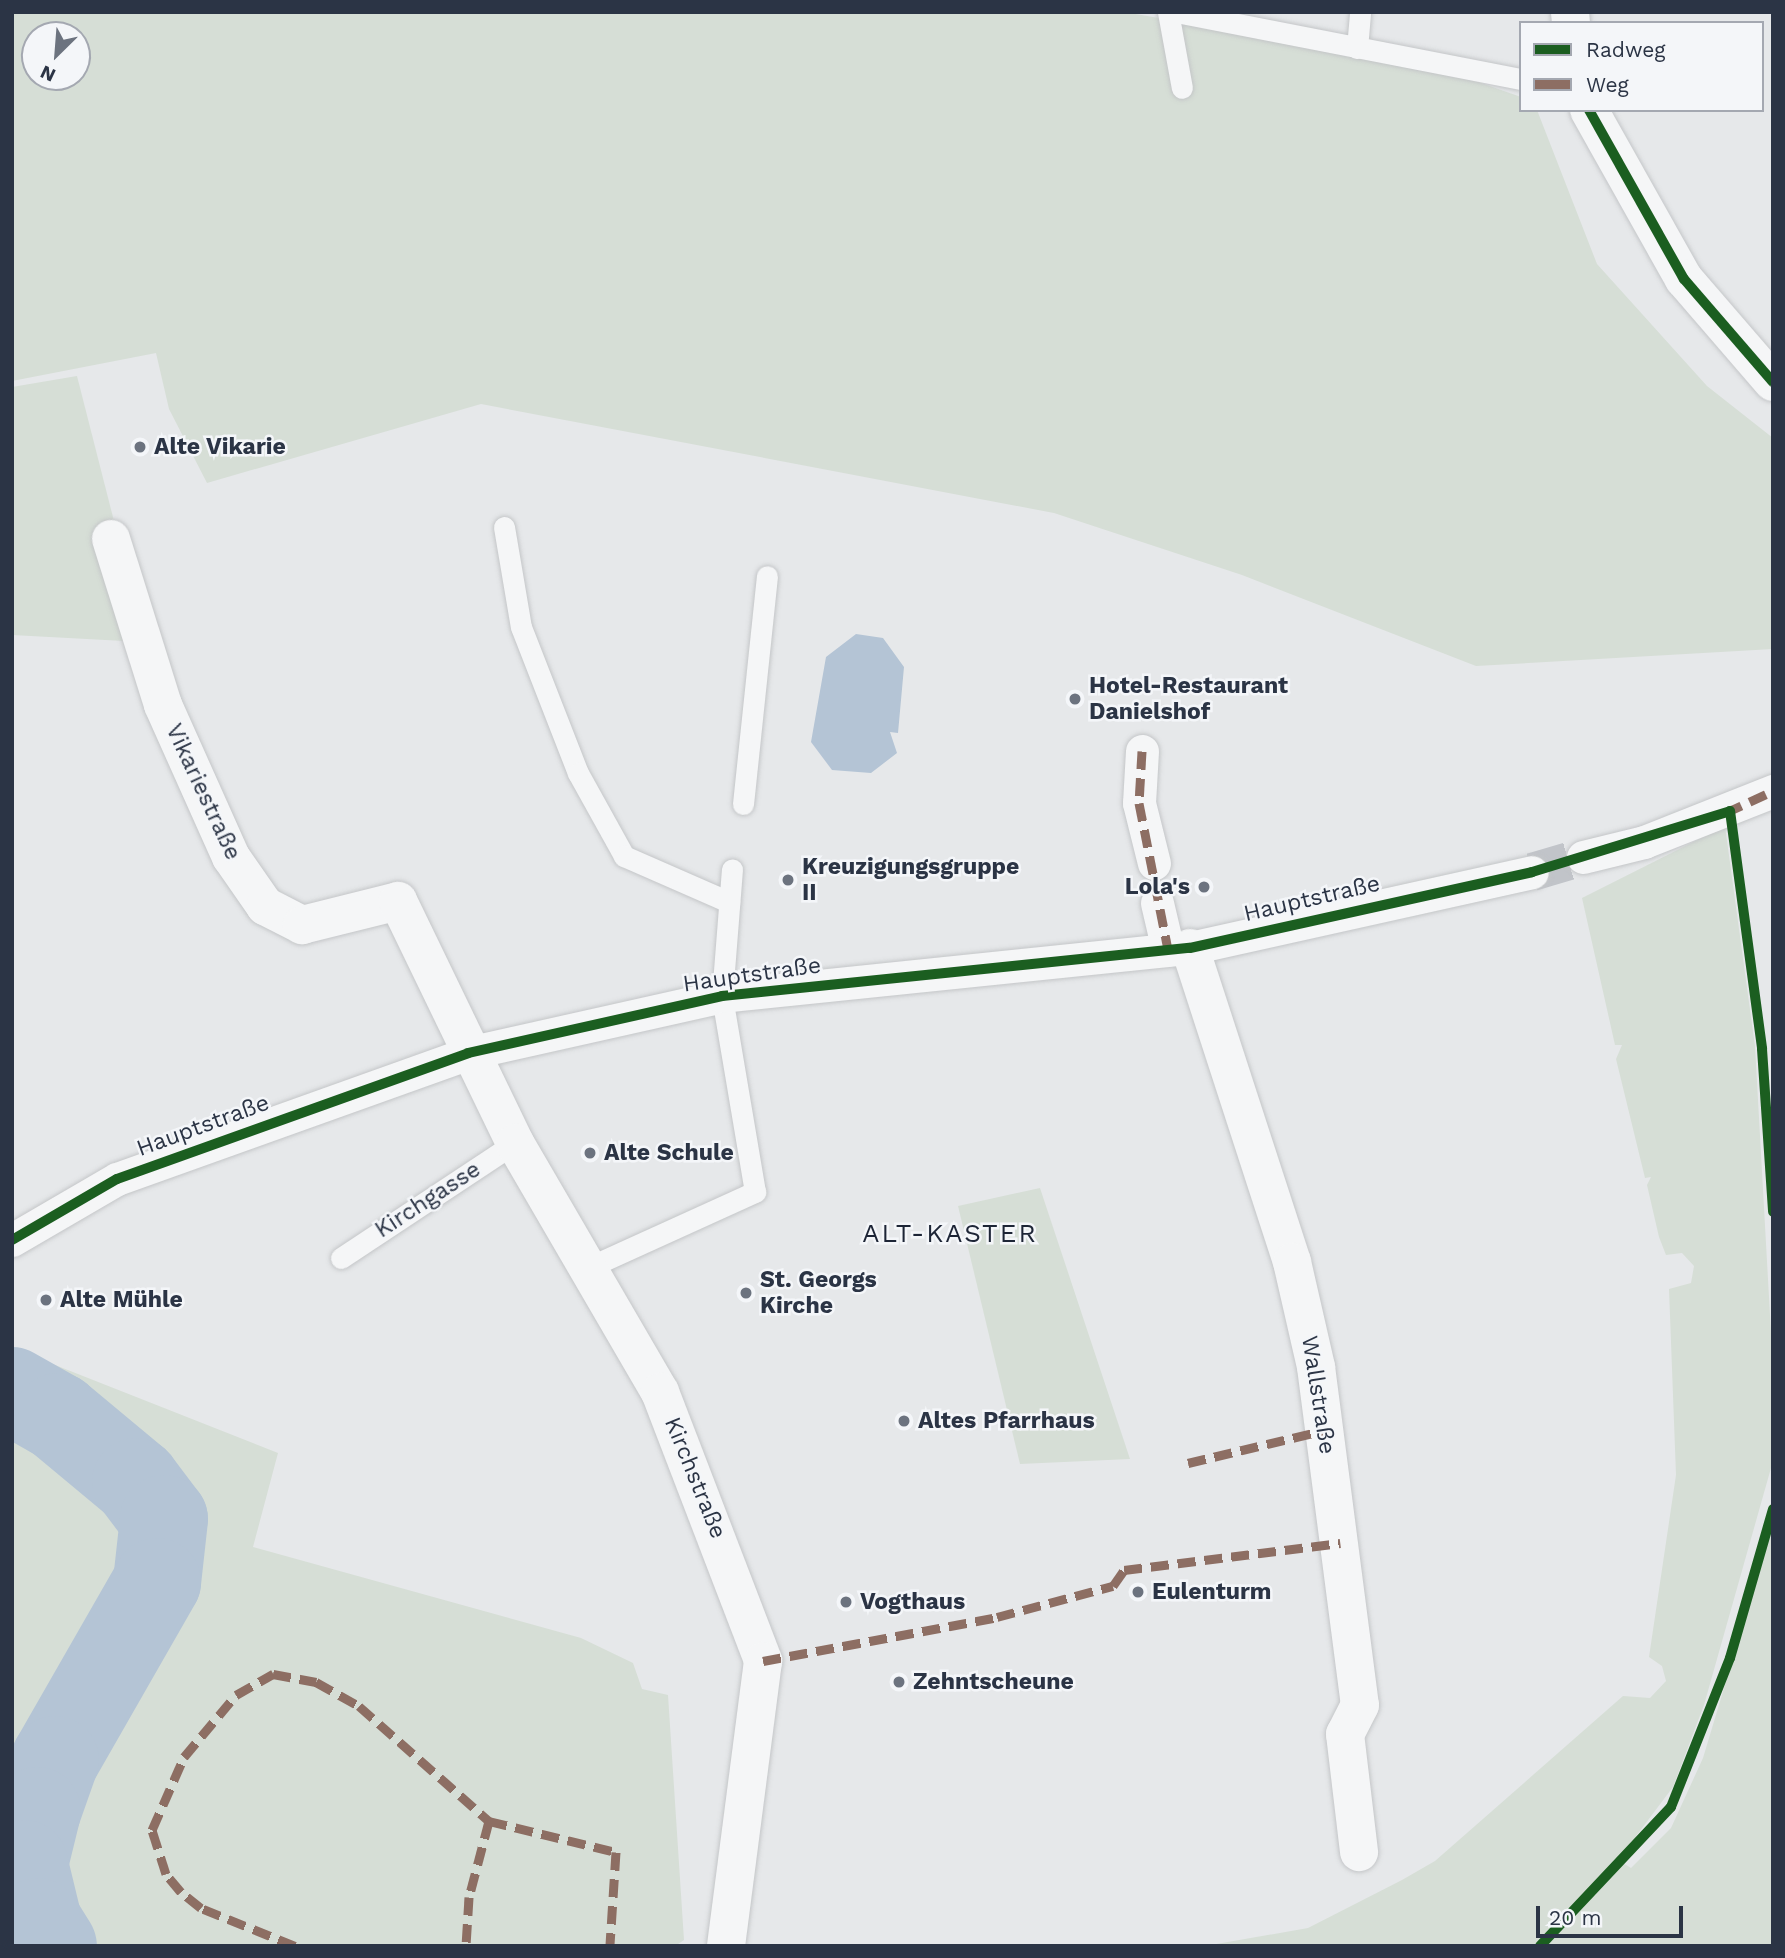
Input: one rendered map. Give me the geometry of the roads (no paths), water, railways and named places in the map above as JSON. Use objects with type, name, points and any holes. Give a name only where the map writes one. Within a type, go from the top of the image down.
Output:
[{"type":"street","points":[[1590,112],[1684,279],[1773,382]]},
{"type":"street","name":"Vikariestraße","points":[[111,539],[163,705],[230,858],[265,906],[302,925],[398,901],[468,1053]]},
{"type":"street","points":[[1142,751],[1139,803],[1154,863]]},
{"type":"street","points":[[1583,857],[1644,842],[1773,791]]},
{"type":"street","name":"Hauptstraße","points":[[12,1240],[117,1179],[468,1053],[722,996],[1179,949],[1532,872]]},
{"type":"street","points":[[1157,903],[1179,949]]},
{"type":"street","name":"Wallstraße","points":[[1179,949],[1292,1262],[1316,1367],[1360,1705],[1345,1734],[1359,1852]]},
{"type":"street","name":"Kirchstraße","points":[[468,1053],[585,1269],[660,1392],[763,1661],[726,1946]]},
{"type":"lane","points":[[1168,12],[1182,88]]},
{"type":"lane","points":[[1176,12],[1519,79]]},
{"type":"lane","points":[[1357,48],[1360,12]]},
{"type":"lane","points":[[504,527],[521,627],[578,774],[624,856],[729,902]]},
{"type":"lane","points":[[743,804],[767,576]]},
{"type":"lane","points":[[585,1269],[755,1192],[722,996],[732,869]]},
{"type":"lane","name":"Kirchgasse","points":[[341,1258],[515,1143]]},
{"type":"water","points":[[856,634],[883,638],[904,667],[898,733],[890,732],[897,753],[871,773],[832,770],[811,742],[826,657]]},
{"type":"waterway","points":[[12,1391],[58,1417],[136,1482],[164,1519],[157,1582],[55,1760],[37,1811],[24,1864],[38,1922],[53,1946]]},
{"type":"tunnel","points":[[1532,872],[1583,857]]},
{"type":"place","name":"Alte Vikarie","points":[[140,447]]},
{"type":"place","name":"Hotel-Restaurant Danielshof","points":[[1075,699]]},
{"type":"place","name":"Kreuzigungsgruppe II","points":[[788,880]]},
{"type":"place","name":"Lola's","points":[[1204,887]]},
{"type":"place","name":"Alte Schule","points":[[590,1153]]},
{"type":"place","name":"St. Georgs Kirche","points":[[746,1293]]},
{"type":"place","name":"Alte Mühle","points":[[46,1300]]},
{"type":"place","name":"Altes Pfarrhaus","points":[[904,1421]]},
{"type":"place","name":"Eulenturm","points":[[1138,1592]]},
{"type":"place","name":"Vogthaus","points":[[846,1602]]},
{"type":"place","name":"Zehntscheune","points":[[899,1682]]},
{"type":"district","name":"ALT-KASTER","points":[[950,1234]]}]
